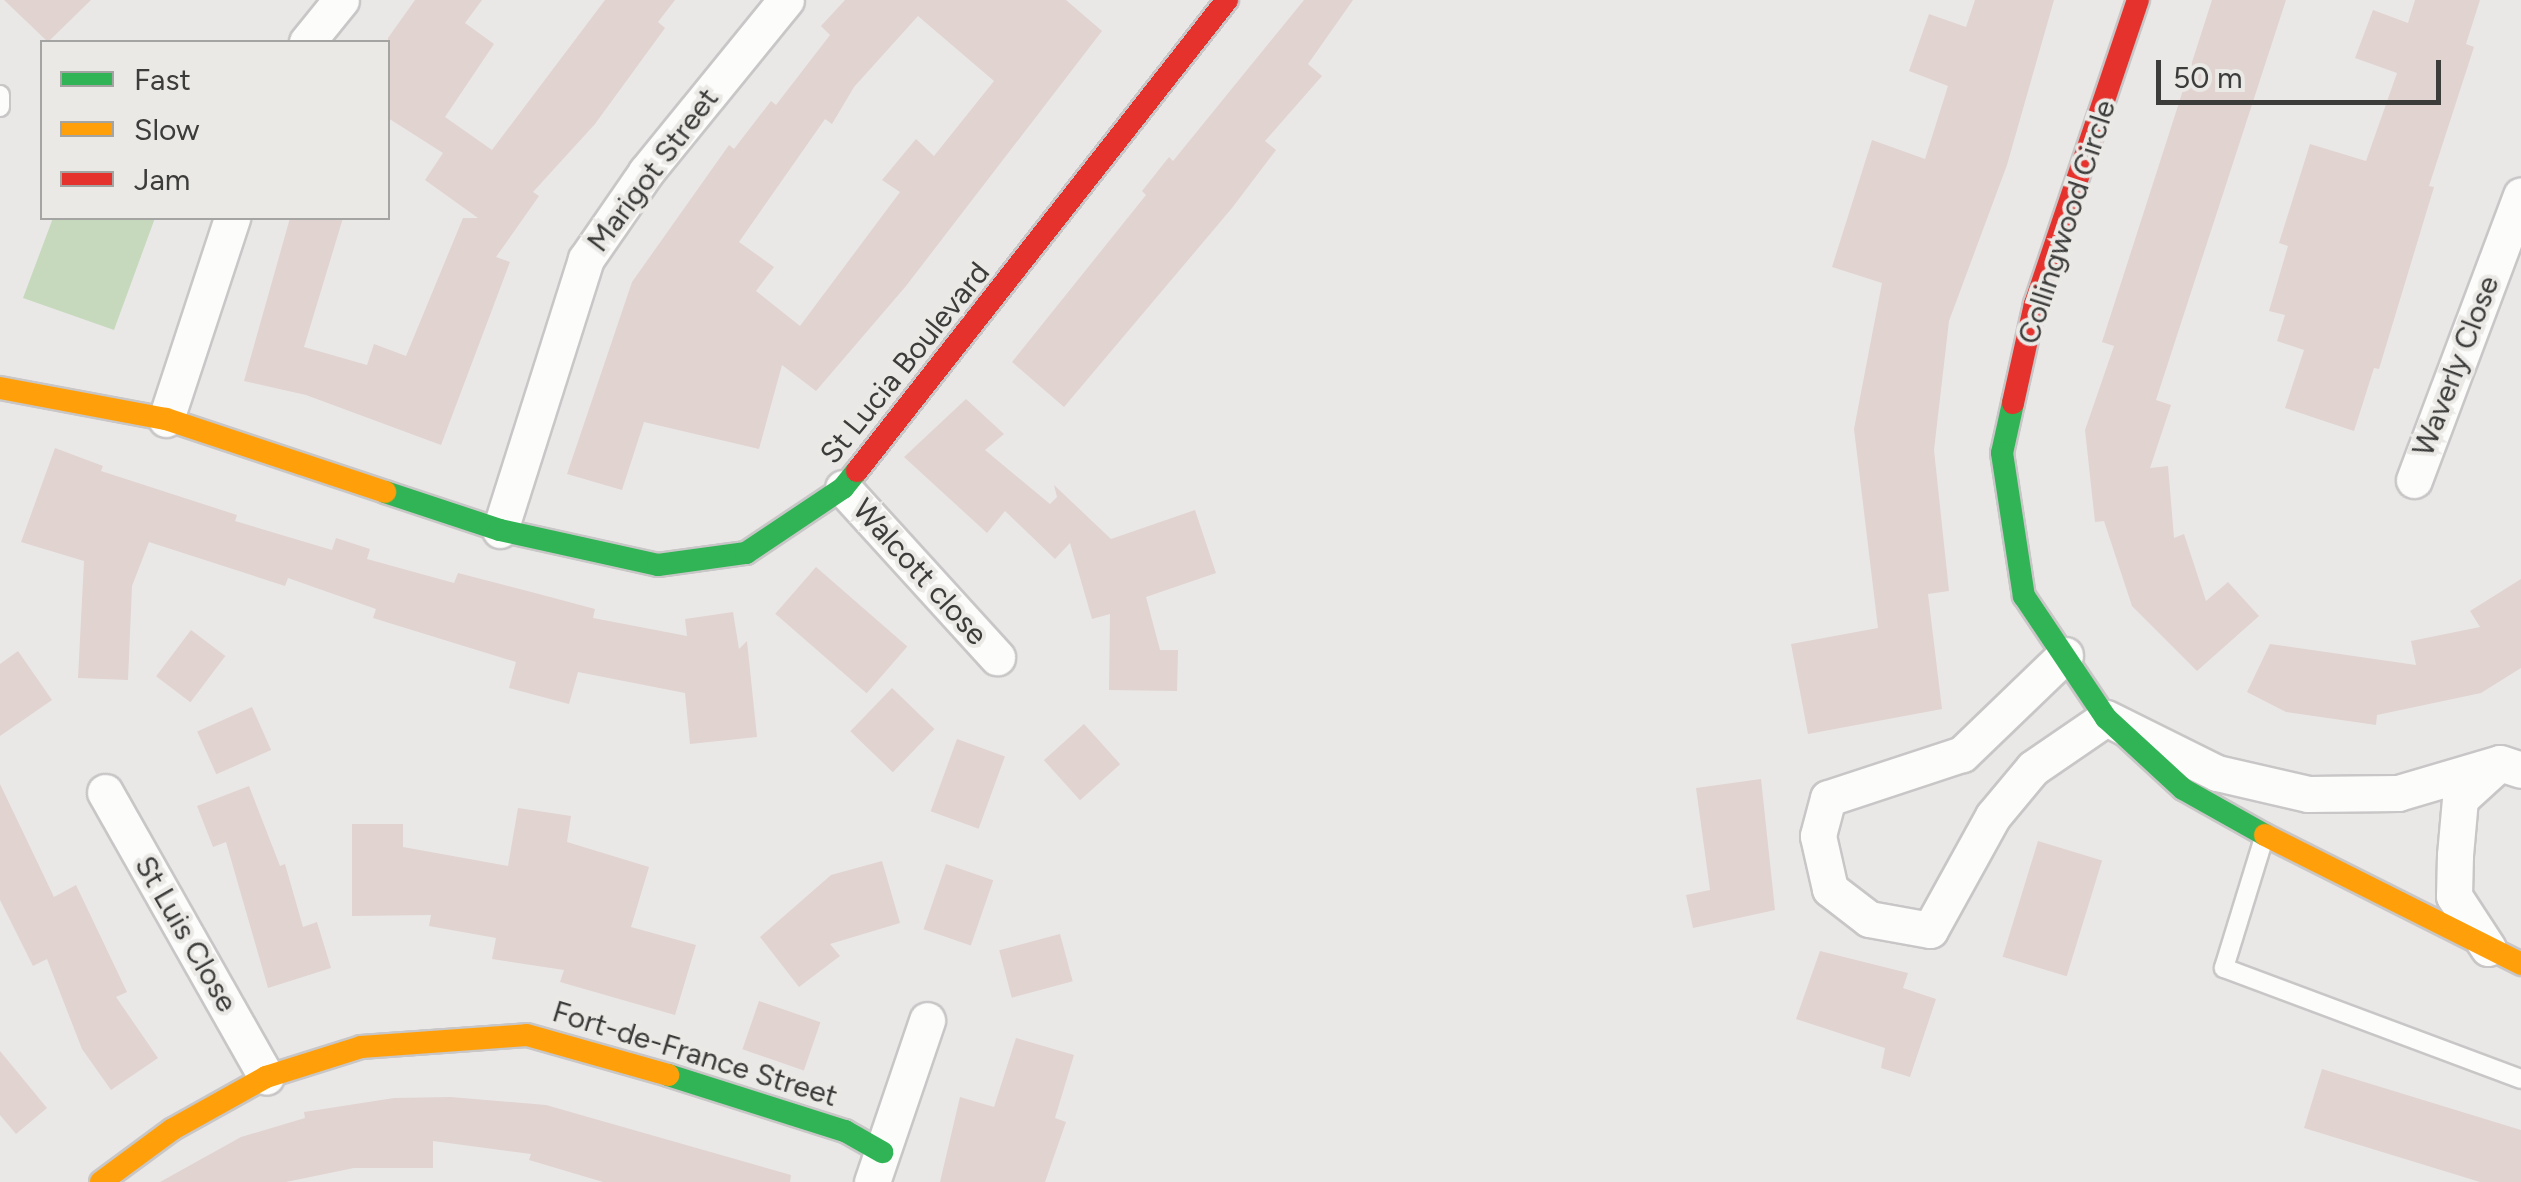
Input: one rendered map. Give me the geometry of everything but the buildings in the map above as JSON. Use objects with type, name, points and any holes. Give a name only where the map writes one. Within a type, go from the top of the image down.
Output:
[{"type":"street","points":[[309,40],[341,0]]},
{"type":"street","name":"Marigot Street","points":[[500,530],[586,259],[786,0]]},
{"type":"street","name":"St Lucia Boulevard","points":[[0,388],[166,419],[500,530],[658,565],[746,554],[843,488],[1226,0]]},
{"type":"street","name":"Collingwood Circle","points":[[2138,0],[2036,304],[2002,453],[2024,596],[2106,718],[2183,789],[2264,836],[2521,964]]},
{"type":"street","name":"Waverly Close","points":[[2414,480],[2521,195]]},
{"type":"street","points":[[166,419],[231,220]]},
{"type":"street","name":"Walcott close","points":[[843,488],[997,656]]},
{"type":"street","points":[[2065,656],[1962,754],[1828,798],[1818,836],[1830,889],[1870,919],[1930,930],[2013,792],[2033,768],[2106,718]]},
{"type":"street","name":"Collingwood Circle","points":[[2106,718],[2216,773],[2308,794],[2398,793],[2514,761]]},
{"type":"street","name":"Collingwood Circle","points":[[2489,949],[2454,896],[2460,799],[2514,761]]},
{"type":"street","name":"St Luis Close","points":[[105,792],[266,1076]]},
{"type":"street","points":[[877,1167],[927,1020]]},
{"type":"street","name":"Fort-de-France Street","points":[[101,1182],[173,1129],[266,1076],[361,1047],[527,1035],[845,1130],[877,1167]]},
{"type":"lane","points":[[0,95],[0,107]]},
{"type":"lane","points":[[2264,836],[2224,968],[2521,1079]]},
{"type":"green space","points":[[52,220],[154,220],[114,330],[23,298]]},
{"type":"traffic: fast","points":[[2013,403],[2002,453],[2024,596],[2106,718],[2183,789],[2265,835]]},
{"type":"traffic: fast","points":[[385,492],[500,530],[658,565],[746,553],[843,488],[857,471]]},
{"type":"traffic: fast","points":[[668,1075],[845,1131],[882,1152]]},
{"type":"traffic: slow","points":[[0,388],[166,419],[385,492]]},
{"type":"traffic: slow","points":[[2265,835],[2521,964]]},
{"type":"traffic: slow","points":[[101,1182],[173,1129],[266,1077],[361,1047],[527,1035],[668,1075]]},
{"type":"traffic: jam","points":[[857,471],[1227,0]]},
{"type":"traffic: jam","points":[[2013,403],[2035,304],[2138,0]]}]
